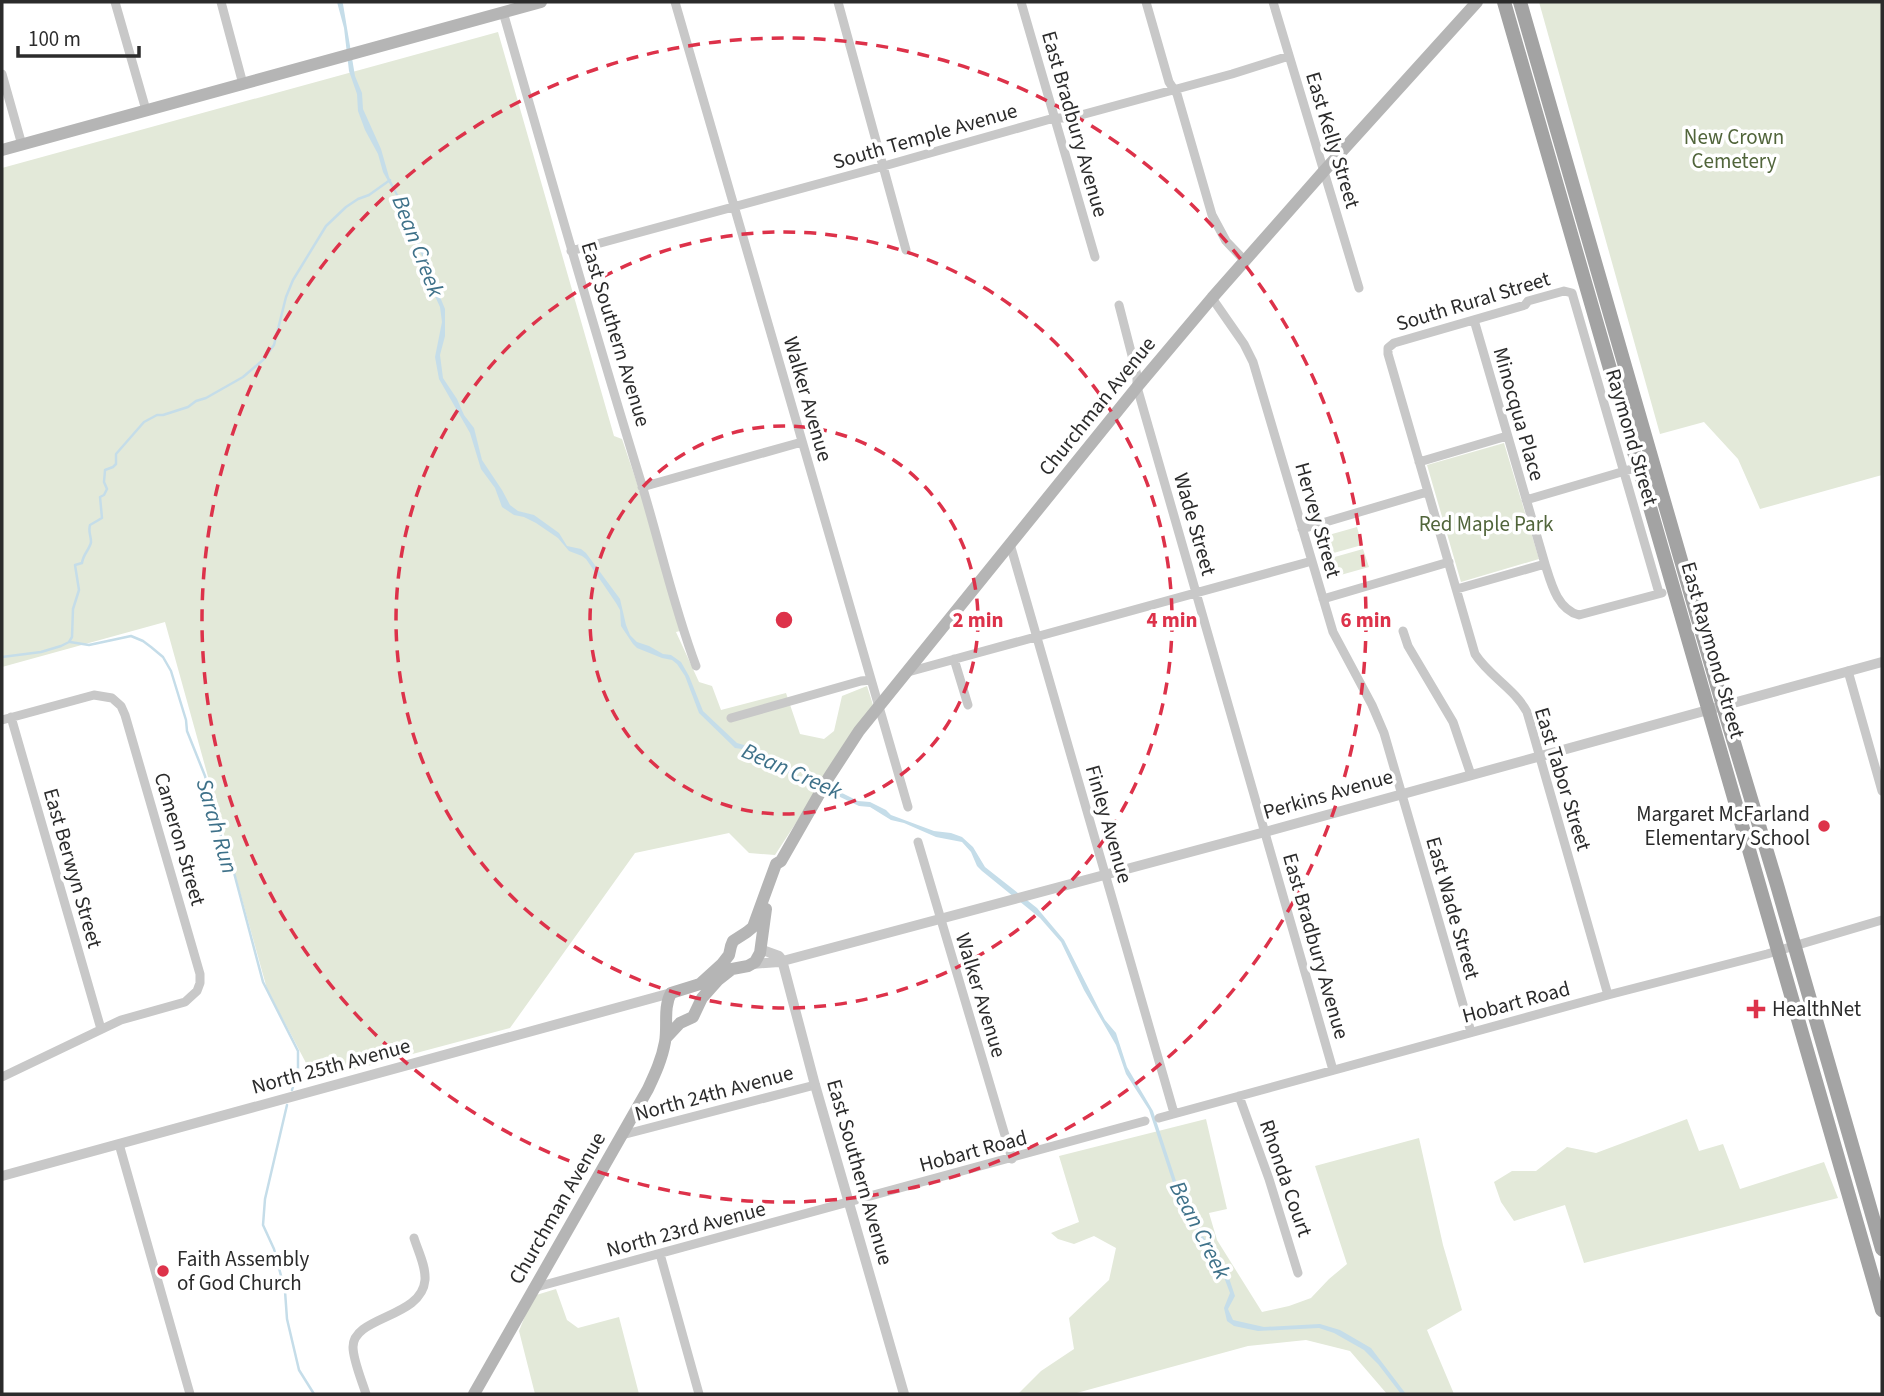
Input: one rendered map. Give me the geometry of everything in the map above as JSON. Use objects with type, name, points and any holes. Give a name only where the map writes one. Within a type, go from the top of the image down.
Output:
[{"type":"main road","points":[[2,150],[541,2]]},
{"type":"main road","name":"Churchman Avenue","points":[[666,1038],[678,1025],[695,1015],[702,998],[718,980],[732,969],[746,965],[758,957],[767,903],[781,861],[859,731],[1137,387],[1244,260],[1477,2]]},
{"type":"main road","name":"East Raymond Street","points":[[1504,2],[1639,467],[1667,591],[1708,710],[1882,1310]]},
{"type":"main road","name":"East Raymond Street","points":[[1520,2],[1882,1249]]},
{"type":"main road","name":"Churchman Avenue","points":[[474,1394],[657,1070],[666,1038],[666,1011],[671,992],[700,984],[713,974],[729,955],[733,941],[753,927],[776,864],[781,861]]},
{"type":"main road","points":[[741,936],[752,937],[760,947]]},
{"type":"main road","points":[[729,955],[730,959],[746,965]]},
{"type":"main road","points":[[666,1011],[674,1018],[685,1020]]},
{"type":"street","points":[[116,2],[146,110]]},
{"type":"street","points":[[221,2],[243,84]]},
{"type":"street","name":"Walker Avenue","points":[[675,2],[908,807]]},
{"type":"street","points":[[838,2],[906,250]]},
{"type":"street","name":"East Bradbury Avenue","points":[[1021,2],[1095,257]]},
{"type":"street","points":[[1146,2],[1169,82],[1177,94],[1212,215],[1224,237],[1244,260]]},
{"type":"street","name":"East Kelly Street","points":[[1273,2],[1359,288]]},
{"type":"street","name":"East Southern Avenue","points":[[503,12],[683,633],[696,666]]},
{"type":"street","name":"South Temple Avenue","points":[[571,251],[1055,118],[1070,118],[1289,56]]},
{"type":"street","points":[[2,74],[22,145]]},
{"type":"street","name":"South Rural Street","points":[[1388,348],[1394,343],[1525,305],[1528,301],[1564,290],[1569,291]]},
{"type":"street","name":"Raymond Street","points":[[1569,291],[1573,295],[1624,472],[1667,591]]},
{"type":"street","name":"Hervey Street","points":[[1212,298],[1244,344],[1253,362],[1337,640],[1379,719],[1402,794]]},
{"type":"street","points":[[1119,305],[1137,375],[1137,387]]},
{"type":"street","name":"Minocqua Place","points":[[1474,320],[1555,594],[1574,614],[1586,614],[1667,591]]},
{"type":"street","name":"East Tabor Street","points":[[1388,348],[1475,654],[1527,712],[1608,995]]},
{"type":"street","name":"Wade Street","points":[[1137,387],[1265,832]]},
{"type":"street","points":[[1419,462],[1507,436]]},
{"type":"street","points":[[642,487],[802,442]]},
{"type":"street","points":[[1526,500],[1653,463]]},
{"type":"street","points":[[1302,528],[1427,492]]},
{"type":"street","name":"Finley Avenue","points":[[1010,544],[1174,1113]]},
{"type":"street","points":[[906,672],[1312,561]]},
{"type":"street","points":[[1323,598],[1449,562]]},
{"type":"street","points":[[1457,589],[1545,564]]},
{"type":"street","points":[[1403,631],[1408,646],[1453,722],[1471,775]]},
{"type":"street","points":[[954,659],[968,705]]},
{"type":"street","name":"Perkins Avenue","points":[[746,965],[779,962],[940,920],[1882,662]]},
{"type":"street","points":[[1848,671],[1882,791]]},
{"type":"street","points":[[731,718],[871,680]]},
{"type":"street","name":"Cameron Street","points":[[6,719],[94,695],[105,695],[114,699],[125,715],[197,961],[200,983],[197,991],[183,1003],[127,1018],[101,1029]]},
{"type":"street","name":"East Berwyn Street","points":[[6,719],[101,1029]]},
{"type":"street","name":"East Wade Street","points":[[1402,794],[1471,1032]]},
{"type":"street","name":"East Bradbury Avenue","points":[[1265,832],[1333,1070]]},
{"type":"street","name":"Walker Avenue","points":[[918,842],[1012,1159]]},
{"type":"street","name":"Hobart Road","points":[[1159,1118],[1882,920]]},
{"type":"street","points":[[760,947],[782,960]]},
{"type":"street","name":"East Southern Avenue","points":[[782,960],[904,1394]]},
{"type":"street","name":"North 25th Avenue","points":[[3,1172],[120,1144],[671,992]]},
{"type":"street","points":[[2,1077],[101,1029]]},
{"type":"street","name":"North 24th Avenue","points":[[622,1135],[815,1085]]},
{"type":"street","name":"Rhonda Court","points":[[1239,1096],[1269,1179],[1298,1273]]},
{"type":"street","name":"Hobart Road","points":[[849,1203],[1145,1121]]},
{"type":"street","points":[[120,1144],[190,1394]]},
{"type":"street","name":"North 23rd Avenue","points":[[533,1288],[849,1203]]},
{"type":"street","points":[[366,1394],[353,1349],[354,1340],[360,1331],[410,1304],[421,1292],[425,1281],[424,1273],[414,1237]]},
{"type":"street","points":[[660,1254],[699,1394]]},
{"type":"green space","name":"New Crown Cemetery","points":[[1539,2],[1882,2],[1882,475],[1760,509],[1738,459],[1704,422],[1660,434]]},
{"type":"green space","points":[[498,32],[614,436],[622,439],[680,631],[676,632],[699,682],[712,686],[721,710],[786,693],[800,734],[824,739],[834,731],[842,696],[867,686],[873,705],[775,855],[749,853],[729,833],[635,853],[510,1028],[315,1080],[267,989],[165,622],[2,667],[2,168]]},
{"type":"green space","name":"Red Maple Park","points":[[1504,443],[1539,559],[1461,582],[1427,465]]},
{"type":"green space","points":[[1357,527],[1362,545],[1323,556],[1318,538]]},
{"type":"green space","points":[[1363,549],[1369,567],[1330,578],[1324,560]]},
{"type":"green space","points":[[1206,1119],[1227,1209],[1209,1213],[1217,1240],[1262,1312],[1311,1298],[1347,1264],[1315,1166],[1419,1138],[1443,1245],[1462,1310],[1427,1330],[1454,1394],[1387,1394],[1350,1351],[1306,1340],[1248,1346],[1073,1394],[1018,1394],[1041,1371],[1074,1349],[1069,1318],[1109,1280],[1116,1248],[1094,1236],[1074,1244],[1058,1239],[1051,1233],[1079,1222],[1059,1156]]},
{"type":"green space","points":[[1687,1119],[1699,1151],[1723,1144],[1740,1189],[1824,1162],[1838,1198],[1584,1263],[1565,1205],[1514,1221],[1501,1202],[1494,1182],[1512,1171],[1536,1171],[1567,1147],[1596,1153]]},
{"type":"green space","points":[[556,1289],[567,1320],[578,1328],[619,1317],[639,1394],[535,1394],[519,1331],[533,1296]]},
{"type":"water","name":"Bean Creek","points":[[337,2],[343,4],[363,109],[381,149],[389,177],[432,264],[445,309],[445,336],[440,355],[443,378],[474,428],[482,460],[510,505],[518,511],[534,515],[559,533],[567,546],[586,553],[620,599],[630,635],[637,642],[671,655],[681,662],[703,711],[737,743],[754,748],[766,757],[776,758],[798,776],[822,779],[838,791],[858,801],[870,802],[891,815],[934,831],[962,837],[973,847],[985,867],[1037,908],[1064,940],[1105,1020],[1116,1033],[1127,1067],[1153,1111],[1177,1184],[1202,1235],[1223,1260],[1235,1296],[1228,1309],[1233,1320],[1264,1327],[1320,1324],[1340,1330],[1371,1348],[1406,1394],[1401,1394],[1364,1350],[1334,1333],[1319,1328],[1258,1331],[1234,1326],[1227,1321],[1224,1308],[1230,1293],[1219,1264],[1198,1234],[1175,1189],[1149,1110],[1126,1074],[1116,1045],[1084,990],[1061,942],[1040,918],[982,871],[962,842],[936,837],[891,820],[870,807],[859,806],[838,796],[819,782],[797,780],[775,763],[764,762],[749,750],[735,748],[699,713],[685,676],[677,664],[633,644],[621,626],[620,610],[586,559],[569,551],[558,538],[536,523],[514,515],[502,507],[495,488],[481,469],[470,433],[439,379],[435,357],[442,322],[440,307],[434,294],[429,268],[383,172],[378,154],[358,111],[357,94],[349,71],[344,28]]},
{"type":"waterway","points":[[2,657],[41,652],[69,642],[72,637],[73,609],[79,590],[75,565],[82,563],[90,545],[90,525],[102,518],[100,497],[107,489],[104,482],[105,470],[116,464],[116,454],[144,422],[206,398],[243,377],[263,360],[274,345],[293,280],[326,226],[346,207],[390,180]]},
{"type":"waterway","name":"Sarah Run","points":[[70,642],[89,645],[131,636],[143,641],[163,657],[171,671],[187,731],[205,776],[223,844],[233,869],[263,982],[298,1051],[298,1070],[292,1090]]},
{"type":"waterway","points":[[287,1105],[265,1199],[263,1225],[274,1249],[285,1291],[287,1319],[299,1370],[314,1394]]},
{"type":"place","name":"Margaret McFarland Elementary School","points":[[1824,826]]},
{"type":"place","name":"HealthNet","points":[[1756,1009]]},
{"type":"place","name":"Faith Assembly of God Church","points":[[163,1271]]}]
